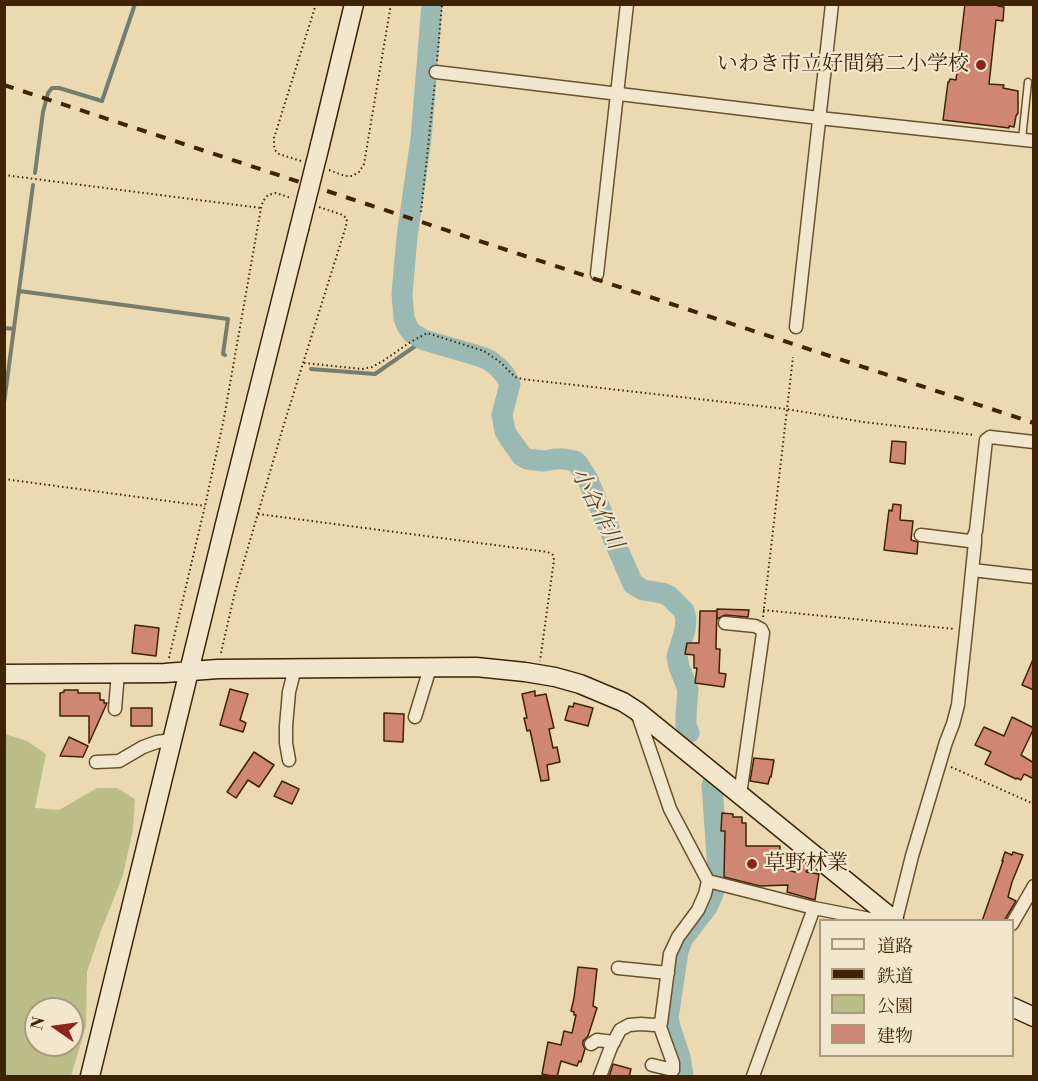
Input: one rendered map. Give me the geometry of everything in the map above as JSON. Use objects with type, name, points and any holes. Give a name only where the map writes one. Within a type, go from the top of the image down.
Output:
[{"type":"street","points":[[90,1077],[354,4]]},
{"type":"street","points":[[597,274],[627,4]]},
{"type":"street","points":[[796,327],[832,4]]},
{"type":"street","points":[[436,72],[819,118],[1028,140]]},
{"type":"street","points":[[896,919],[912,856],[958,705],[986,440],[990,437],[1034,442]]},
{"type":"street","points":[[921,535],[969,542],[975,535]]},
{"type":"street","points":[[972,570],[1034,577]]},
{"type":"street","points":[[725,623],[754,625],[761,628],[763,635],[740,795]]},
{"type":"street","points":[[4,674],[218,669],[476,667],[507,669],[580,684],[623,702],[637,711],[893,919]]},
{"type":"street","points":[[289,760],[286,726],[289,692],[295,668]]},
{"type":"street","points":[[415,717],[430,668]]},
{"type":"street","points":[[116,709],[118,673]]},
{"type":"street","points":[[637,711],[670,809],[714,882],[866,919]]},
{"type":"street","points":[[96,762],[119,761],[143,747],[172,740]]},
{"type":"street","points":[[600,1077],[620,1030],[629,1025],[662,1023],[670,954],[714,882]]},
{"type":"street","points":[[1014,921],[1034,886]]},
{"type":"street","points":[[753,1077],[814,908]]},
{"type":"street","points":[[618,968],[668,973]]},
{"type":"street","points":[[1014,1008],[1034,1017]]},
{"type":"street","points":[[652,1065],[673,1070],[673,1062],[659,1023]]},
{"type":"street","points":[[591,1044],[597,1040],[614,1042]]},
{"type":"lane","points":[[1028,82],[1028,140]]},
{"type":"path","points":[[422,212],[442,4]]},
{"type":"path","points":[[4,175],[261,208]]},
{"type":"path","points":[[303,363],[362,369],[372,367],[428,333],[484,351],[518,378],[786,409],[863,422],[990,437]]},
{"type":"path","points":[[761,628],[793,357]]},
{"type":"path","points":[[4,479],[205,506]]},
{"type":"path","points":[[258,514],[548,552],[553,555],[554,560],[539,675]]},
{"type":"path","points":[[764,610],[966,631]]},
{"type":"path","points":[[940,762],[1034,804]]},
{"type":"green space","points":[[5,734],[27,741],[46,754],[35,808],[59,810],[97,788],[117,788],[135,799],[133,830],[123,875],[87,972],[84,1033],[84,997],[24,997],[24,1057],[77,1057],[71,1076],[5,1076]]},
{"type":"building","points":[[965,4],[998,4],[1004,7],[1003,21],[996,20],[989,84],[1004,85],[1003,88],[1018,91],[1018,113],[1014,127],[943,120],[948,82],[950,79],[956,80]]},
{"type":"building","points":[[892,441],[906,442],[905,464],[890,462]]},
{"type":"building","points":[[893,504],[901,505],[900,520],[913,521],[911,540],[918,542],[917,554],[884,550],[889,510],[892,511]]},
{"type":"building","points":[[717,609],[749,610],[748,617],[725,615],[717,619]]},
{"type":"building","points":[[700,611],[717,611],[716,649],[720,649],[719,673],[726,674],[724,687],[695,683],[697,668],[694,668],[694,655],[685,654],[687,643],[699,643]]},
{"type":"building","points":[[135,625],[159,628],[156,656],[132,653]]},
{"type":"building","points":[[1034,657],[1034,690],[1022,685]]},
{"type":"building","points":[[230,689],[248,694],[240,720],[246,723],[243,732],[220,725]]},
{"type":"building","points":[[64,690],[78,690],[78,693],[100,693],[100,700],[107,703],[89,743],[89,716],[60,716],[60,693]]},
{"type":"building","points":[[535,691],[535,696],[546,694],[554,728],[549,729],[553,748],[557,747],[560,762],[547,765],[549,780],[541,781],[530,730],[527,731],[524,718],[527,718],[522,694]]},
{"type":"building","points":[[574,703],[593,708],[588,726],[565,720],[569,706],[573,707]]},
{"type":"building","points":[[131,708],[152,708],[152,726],[131,726]]},
{"type":"building","points":[[384,713],[404,714],[403,742],[384,741]]},
{"type":"building","points":[[1012,717],[1034,728],[1021,755],[1034,763],[1034,779],[1024,774],[1021,780],[1016,779],[985,764],[991,752],[975,745],[984,727],[1004,736]]},
{"type":"building","points":[[69,737],[88,746],[83,757],[60,756]]},
{"type":"building","points":[[254,752],[274,765],[259,787],[248,780],[236,798],[227,792]]},
{"type":"building","points":[[754,758],[774,760],[768,784],[750,781]]},
{"type":"building","points":[[282,781],[299,789],[292,804],[274,796]]},
{"type":"building","name":"草野林業","points":[[722,813],[742,817],[742,823],[746,823],[746,846],[780,846],[779,868],[795,872],[802,860],[810,866],[806,872],[819,874],[815,900],[787,892],[788,885],[760,886],[724,877],[725,831],[721,831]]},
{"type":"building","points":[[1005,852],[1012,855],[1013,852],[1023,855],[1008,897],[1016,901],[1005,919],[983,919],[1003,861]]},
{"type":"building","points":[[578,967],[597,969],[593,1006],[597,1008],[588,1036],[583,1041],[585,1049],[581,1062],[579,1061],[577,1066],[561,1061],[557,1077],[542,1074],[548,1042],[561,1045],[564,1031],[572,1033],[576,1015],[571,1011]]},
{"type":"building","points":[[613,1064],[631,1069],[629,1077],[609,1077]]},
{"type":"waterway","points":[[35,173],[43,112],[48,93],[52,88],[59,88],[102,101],[135,4]]},
{"type":"waterway","name":"小谷作川","points":[[432,4],[421,139],[407,237],[402,294],[404,318],[412,333],[424,340],[479,356],[498,367],[510,384],[502,415],[505,431],[522,456],[527,459],[544,461],[555,459],[575,461],[587,478],[633,584],[643,590],[669,596],[684,611],[685,630],[677,657],[688,689],[686,725],[689,733]]},
{"type":"waterway","points":[[4,403],[33,185]]},
{"type":"waterway","points":[[19,291],[228,319],[223,354],[225,355]]},
{"type":"waterway","points":[[4,328],[14,329]]},
{"type":"waterway","points":[[311,369],[375,374],[424,340]]},
{"type":"waterway","name":"小谷作川","points":[[683,1076],[680,1057],[668,1018],[678,951],[683,938],[707,907],[713,894],[718,870],[712,785]]},
{"type":"railway","points":[[4,85],[1034,423]]},
{"type":"place","name":"いわき市立好間第二小学校","points":[[981,65]]},
{"type":"place","name":"草野林業","points":[[752,864]]}]
